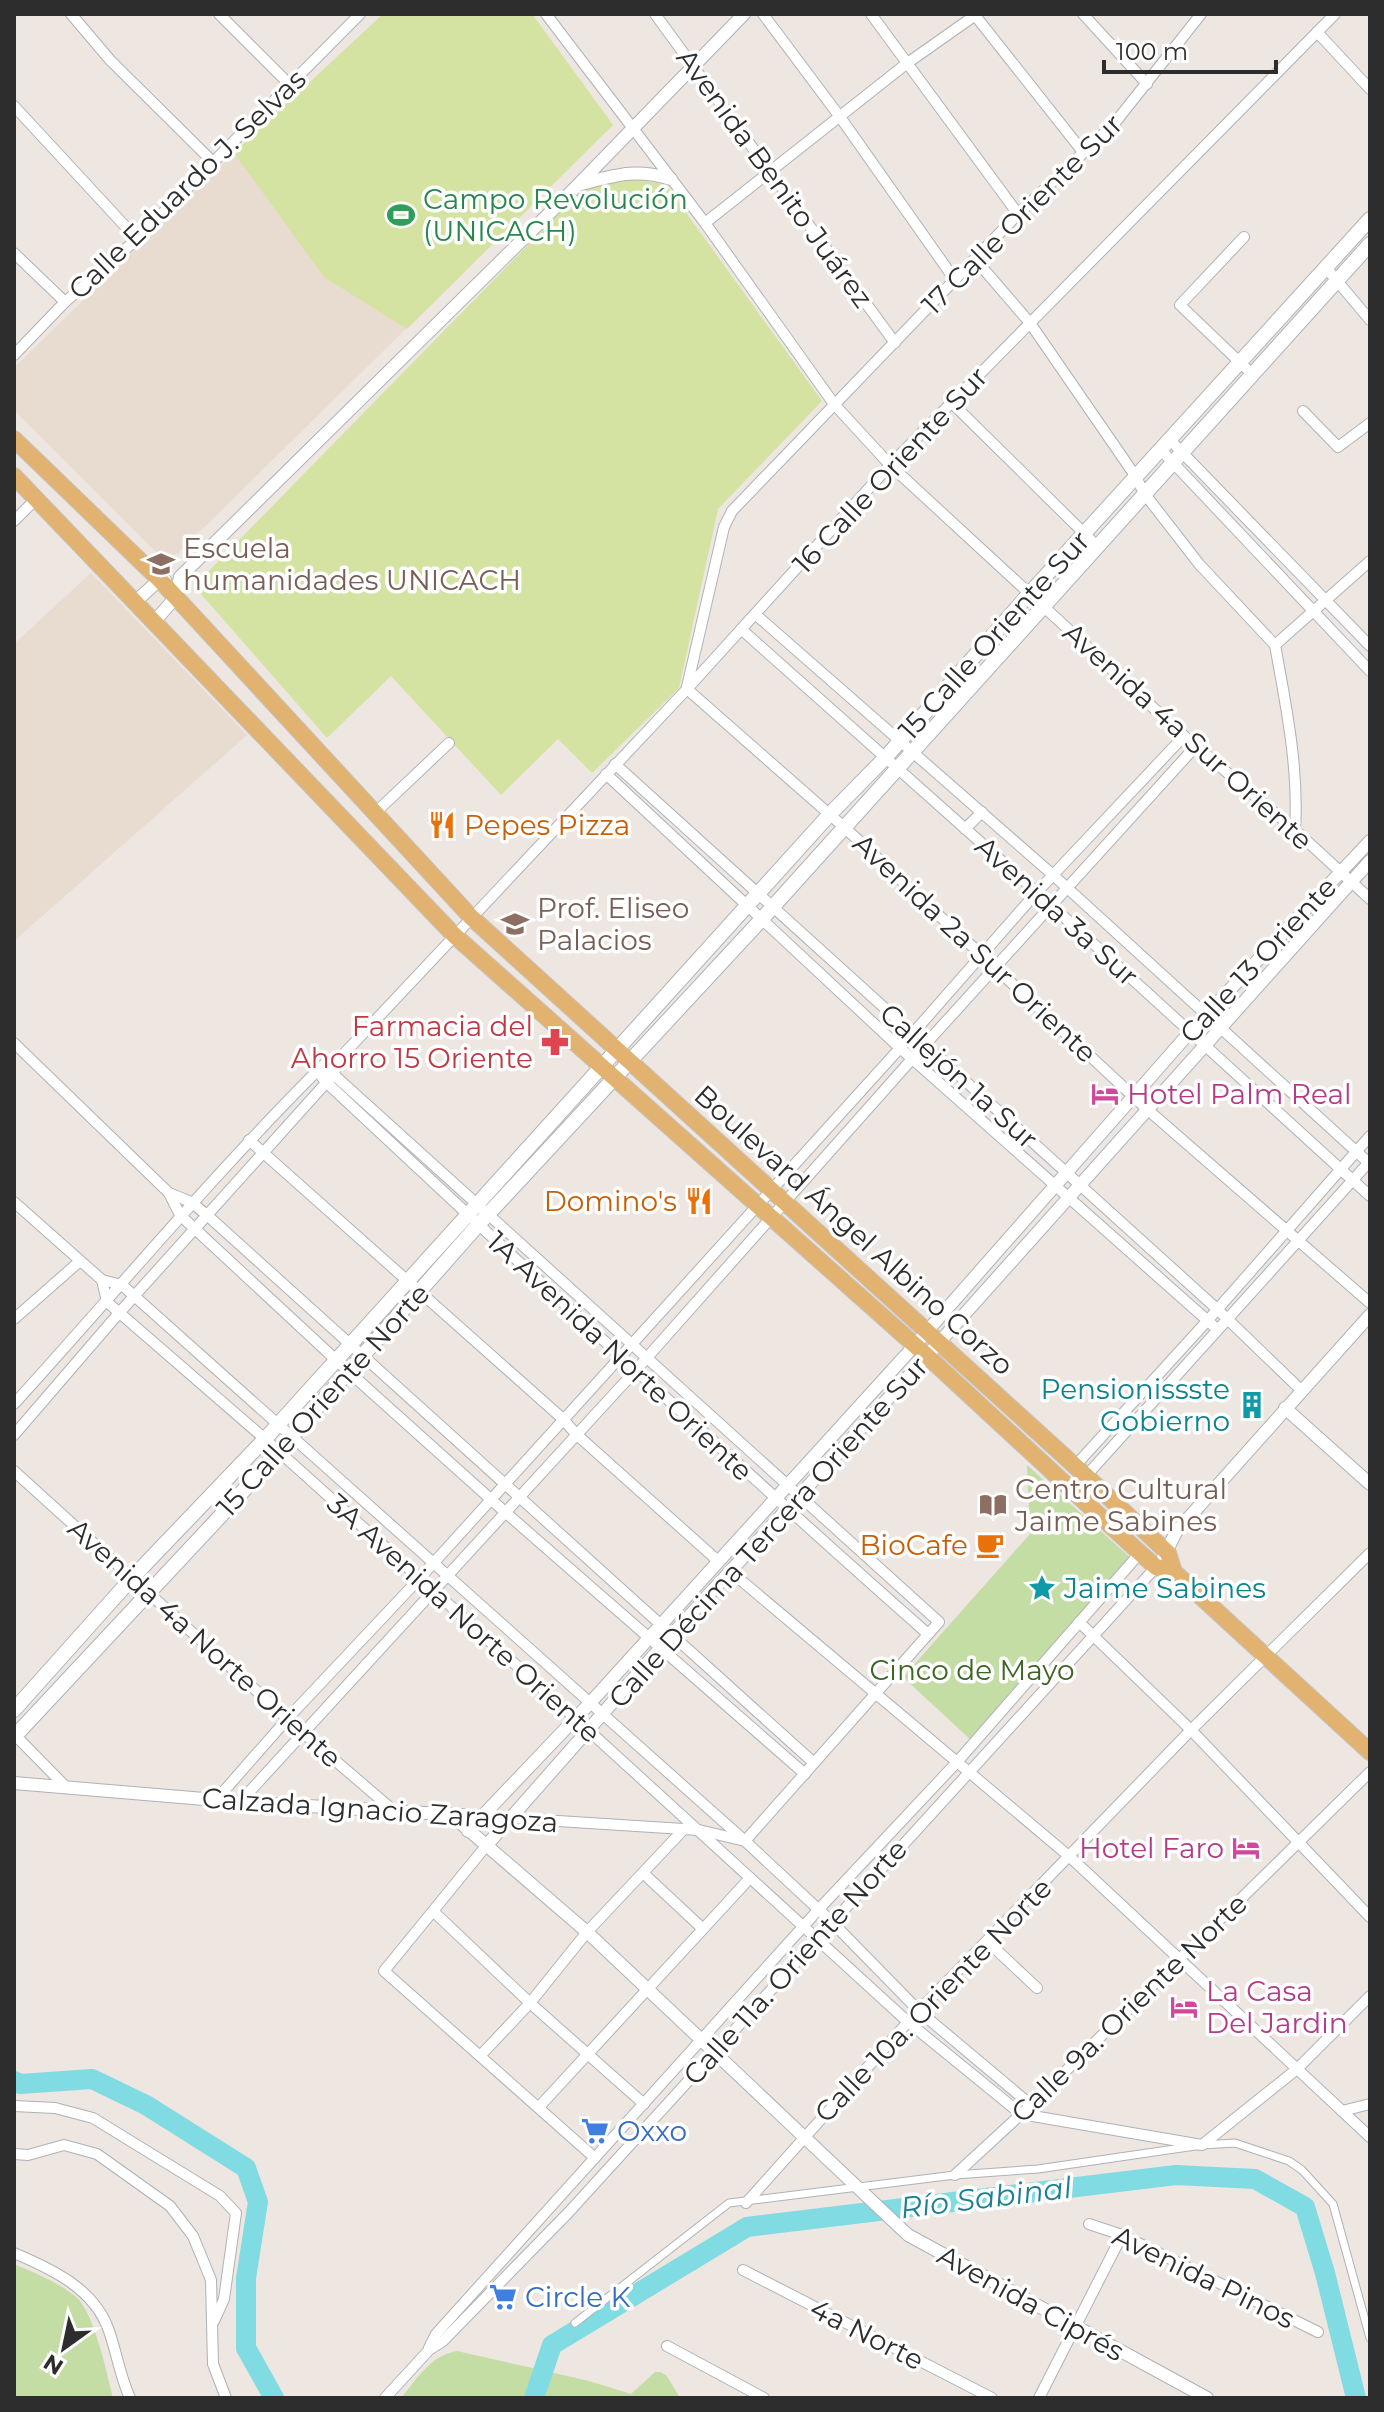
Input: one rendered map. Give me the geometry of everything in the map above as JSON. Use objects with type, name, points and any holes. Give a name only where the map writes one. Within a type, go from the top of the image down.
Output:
[{"type":"main road","name":"15 Calle Oriente Sur","points":[[616,1050],[830,814],[891,762],[1044,607],[1144,493],[1171,450],[1238,362],[1370,219]]},
{"type":"main road","name":"15 Calle Oriente Sur","points":[[907,745],[1030,593],[1136,477],[1171,450],[1252,374],[1370,244]]},
{"type":"main road","name":"Boulevard Ángel Albino Corzo","points":[[14,439],[160,580],[471,917],[785,1201],[1140,1553],[1156,1567],[1174,1572]]},
{"type":"main road","name":"Boulevard Ángel Albino Corzo","points":[[14,476],[454,935],[771,1217],[1081,1471],[1168,1553],[1174,1572]]},
{"type":"main road","name":"15 Calle Oriente Sur","points":[[630,1061],[844,827],[891,762]]},
{"type":"main road","name":"15 Calle Oriente Norte","points":[[608,1073],[616,1050]]},
{"type":"main road","name":"15 Calle Oriente Norte","points":[[14,1710],[132,1578],[265,1439],[406,1280],[478,1214],[608,1073],[630,1061]]},
{"type":"main road","name":"15 Calle Oriente Norte","points":[[15,1735],[349,1372],[420,1291],[478,1214]]},
{"type":"main road","points":[[1174,1572],[1370,1752]]},
{"type":"street","points":[[71,14],[110,60],[214,163]]},
{"type":"street","points":[[219,14],[290,85]]},
{"type":"street","name":"Calle Eduardo J. Selvas","points":[[14,355],[65,302],[137,239],[360,14]]},
{"type":"street","name":"Avenida 4a Sur Oriente","points":[[546,14],[705,223],[834,404],[890,465],[1195,747],[1295,830],[1370,899]]},
{"type":"street","name":"Avenida Benito Juárez","points":[[655,14],[895,343]]},
{"type":"street","points":[[154,622],[175,598],[180,577],[578,185],[744,14]]},
{"type":"street","points":[[763,14],[955,280]]},
{"type":"street","points":[[871,14],[1018,214]]},
{"type":"street","points":[[1083,14],[1147,84]]},
{"type":"street","name":"16 Calle Oriente Sur","points":[[338,1060],[687,689],[890,465],[1335,14]]},
{"type":"street","points":[[705,223],[906,64],[975,15],[1083,152]]},
{"type":"street","name":"17 Calle Oriente Sur","points":[[687,689],[724,527],[732,511],[1018,214],[1114,124],[1199,15]]},
{"type":"street","points":[[1317,32],[1370,89]]},
{"type":"street","points":[[14,106],[137,239]]},
{"type":"street","points":[[578,185],[631,172],[649,172],[671,179]]},
{"type":"street","points":[[1244,237],[1180,305],[1252,374]]},
{"type":"street","points":[[14,253],[65,302]]},
{"type":"street","points":[[975,259],[1030,323],[1144,493],[1199,564],[1275,645],[1289,720],[1295,830]]},
{"type":"street","points":[[1327,269],[1370,320]]},
{"type":"street","points":[[951,402],[1097,546]]},
{"type":"street","points":[[1303,411],[1338,447],[1370,423]]},
{"type":"street","points":[[1171,450],[1255,524],[1370,646]]},
{"type":"street","points":[[1171,450],[1243,535],[1370,671]]},
{"type":"street","points":[[14,521],[36,499]]},
{"type":"street","points":[[1243,535],[1255,524]]},
{"type":"street","points":[[1275,645],[1370,561]]},
{"type":"street","points":[[135,602],[160,580],[180,577]]},
{"type":"street","name":"Avenida 3a Sur","points":[[755,614],[1053,875],[1369,1163]]},
{"type":"street","name":"Avenida 3a Sur","points":[[741,629],[1037,892],[1370,1196]]},
{"type":"street","name":"Avenida 2a Sur Oriente","points":[[687,689],[830,814],[1148,1110],[1370,1303]]},
{"type":"street","points":[[836,711],[850,696]]},
{"type":"street","points":[[216,1800],[900,1048],[1037,892],[1184,736]]},
{"type":"street","points":[[374,814],[449,743]]},
{"type":"street","points":[[240,1802],[648,1357],[924,1045],[1195,747]]},
{"type":"street","name":"Callejón 1a Sur","points":[[615,764],[1227,1318],[1301,1390]]},
{"type":"street","name":"Callejón 1a Sur","points":[[606,774],[912,1059],[1217,1329]]},
{"type":"street","points":[[965,829],[982,812]]},
{"type":"street","name":"Calle 13 Oriente","points":[[926,1344],[1067,1173],[1190,1032],[1346,877],[1370,841]]},
{"type":"street","name":"Calle Décima Tercera Oriente Sur","points":[[468,1831],[590,1703],[849,1417],[926,1344],[1068,1197],[1148,1110],[1346,877],[1370,861]]},
{"type":"street","points":[[853,1005],[865,991]]},
{"type":"street","points":[[14,1043],[169,1193],[180,1215],[349,1372],[805,1774]]},
{"type":"street","points":[[14,1404],[249,1140],[320,1068],[338,1060]]},
{"type":"street","points":[[14,1435],[330,1078],[338,1060]]},
{"type":"street","name":"1A Avenida Norte Oriente","points":[[320,1068],[478,1214],[620,1357],[786,1509],[928,1634],[939,1622],[633,1343],[478,1214]]},
{"type":"street","points":[[1284,1117],[1300,1101]]},
{"type":"street","points":[[1081,1471],[1116,1421],[1370,1136]]},
{"type":"street","points":[[249,1140],[717,1560]]},
{"type":"street","points":[[809,1148],[822,1159]]},
{"type":"street","points":[[1081,1471],[1154,1402],[1369,1163]]},
{"type":"street","points":[[169,1193],[191,1202],[208,1216],[814,1763]]},
{"type":"street","points":[[14,1202],[102,1280],[122,1285]]},
{"type":"street","points":[[14,1319],[80,1261]]},
{"type":"street","points":[[102,1280],[107,1302]]},
{"type":"street","name":"3A Avenida Norte Oriente","points":[[122,1285],[745,1841],[819,1909],[919,2011],[1031,2105]]},
{"type":"street","name":"3A Avenida Norte Oriente","points":[[107,1302],[265,1439],[908,2022],[1021,2114]]},
{"type":"street","points":[[1156,1567],[1168,1553],[1176,1532],[1370,1315]]},
{"type":"street","name":"Calle Décima Tercera Oriente Sur","points":[[486,1846],[861,1427],[926,1344]]},
{"type":"street","points":[[1142,1391],[1154,1402]]},
{"type":"street","points":[[1285,1408],[1370,1484]]},
{"type":"street","points":[[849,1417],[861,1427]]},
{"type":"street","points":[[1116,1421],[1127,1430]]},
{"type":"street","name":"Avenida 4a Norte Oriente","points":[[14,1471],[396,1813]]},
{"type":"street","points":[[1140,1553],[1153,1539],[1176,1532]]},
{"type":"street","name":"Calle 11a. Oriente Norte","points":[[429,2350],[436,2334],[819,1909],[958,1761],[1140,1553]]},
{"type":"street","name":"Calle 10a. Oriente Norte","points":[[746,2203],[908,2022],[1191,1730],[1370,1553]]},
{"type":"street","name":"Calle 11a. Oriente Norte","points":[[385,2398],[429,2350],[443,2341],[569,2212],[1156,1567]]},
{"type":"street","points":[[730,1571],[1070,1857],[1370,2137]]},
{"type":"street","points":[[1079,1622],[1191,1730],[1370,1917]]},
{"type":"street","points":[[745,1841],[928,1634]]},
{"type":"street","points":[[15,1735],[66,1787]]},
{"type":"street","name":"Calle 9a. Oriente Norte","points":[[955,2175],[1031,2105],[1370,1772]]},
{"type":"street","name":"Calzada Ignacio Zaragoza","points":[[14,1783],[396,1813],[685,1828],[745,1841]]},
{"type":"street","name":"Avenida Ciprés","points":[[450,1814],[587,1932],[908,2235],[1207,2398]]},
{"type":"street","points":[[481,2055],[530,2003],[587,1932],[685,1828]]},
{"type":"street","points":[[486,1846],[384,1971],[595,2158]]},
{"type":"street","points":[[643,1873],[702,1928]]},
{"type":"street","points":[[539,2107],[750,1878]]},
{"type":"street","points":[[434,1912],[587,2056],[644,2104]]},
{"type":"street","points":[[987,1941],[1037,1988]]},
{"type":"street","points":[[1021,2114],[1202,2145],[1297,2069],[1370,1996]]},
{"type":"street","points":[[1342,2111],[1370,2104]]},
{"type":"street","points":[[1031,2105],[1036,2116]]},
{"type":"street","points":[[14,2106],[55,2108],[93,2118],[220,2196],[236,2213],[224,2299],[213,2323]]},
{"type":"street","points":[[575,2323],[729,2203],[860,2190],[955,2175],[1038,2169],[1235,2143],[1289,2161],[1302,2170],[1333,2204],[1370,2338]]},
{"type":"street","points":[[14,2154],[28,2155],[64,2145],[97,2154],[170,2206],[193,2236],[211,2280],[213,2364],[226,2398]]},
{"type":"street","points":[[556,2201],[569,2212]]},
{"type":"street","name":"Avenida Pinos","points":[[1089,2224],[1122,2235],[1318,2332]]},
{"type":"street","points":[[1039,2398],[1122,2235]]},
{"type":"street","points":[[14,2253],[39,2263],[74,2284],[95,2303],[109,2329],[120,2377],[130,2398]]},
{"type":"street","name":"4a Norte","points":[[743,2270],[992,2398]]},
{"type":"street","points":[[667,2346],[764,2398]]},
{"type":"shaded area","points":[[383,14],[532,14],[613,125],[177,554],[160,556],[14,410],[14,368],[234,153]]},
{"type":"shaded area","points":[[91,573],[247,735],[14,941],[14,644]]},
{"type":"green space","name":"Campo Revolución (UNICACH)","points":[[383,14],[532,14],[613,125],[407,329],[324,277],[234,153]]},
{"type":"green space","points":[[632,178],[666,185],[822,401],[718,509],[679,688],[592,773],[558,739],[501,795],[391,676],[327,738],[194,586],[583,189]]},
{"type":"green space","name":"Cinco de Mayo","points":[[1027,1465],[1132,1559],[972,1741],[903,1677],[1030,1534]]},
{"type":"green space","points":[[14,2264],[62,2287],[83,2305],[99,2344],[113,2398],[14,2398]]},
{"type":"green space","points":[[457,2351],[589,2381],[631,2394],[655,2372],[661,2372],[667,2376],[680,2398],[401,2398],[432,2363]]},
{"type":"waterway","name":"Río Sabinal","points":[[14,2081],[20,2084],[92,2079],[146,2105],[246,2168],[258,2202],[246,2278],[246,2348],[274,2398]]},
{"type":"waterway","name":"Río Sabinal","points":[[534,2398],[552,2345],[747,2227],[1176,2175],[1255,2179],[1305,2207],[1356,2398]]},
{"type":"place","name":"Campo Revolución (UNICACH)","points":[[401,215]]},
{"type":"place","name":"Escuela humanidades UNICACH","points":[[161,564]]},
{"type":"place","name":"Pepes Pizza","points":[[442,825]]},
{"type":"place","name":"Prof. Eliseo Palacios","points":[[515,924]]},
{"type":"place","name":"Farmacia del Ahorro 15 Oriente","points":[[555,1042]]},
{"type":"place","name":"Hotel Palm Real","points":[[1105,1094]]},
{"type":"place","name":"Domino's","points":[[699,1201]]},
{"type":"place","name":"Pensionissste Gobierno","points":[[1252,1405]]},
{"type":"place","name":"Centro Cultural Jaime Sabines","points":[[993,1505]]},
{"type":"place","name":"BioCafe","points":[[990,1545]]},
{"type":"place","name":"Jaime Sabines","points":[[1042,1588]]},
{"type":"place","name":"Hotel Faro","points":[[1246,1848]]},
{"type":"place","name":"La Casa Del Jardin","points":[[1184,2007]]},
{"type":"place","name":"Oxxo","points":[[595,2131]]},
{"type":"place","name":"Circle K","points":[[503,2297]]}]
